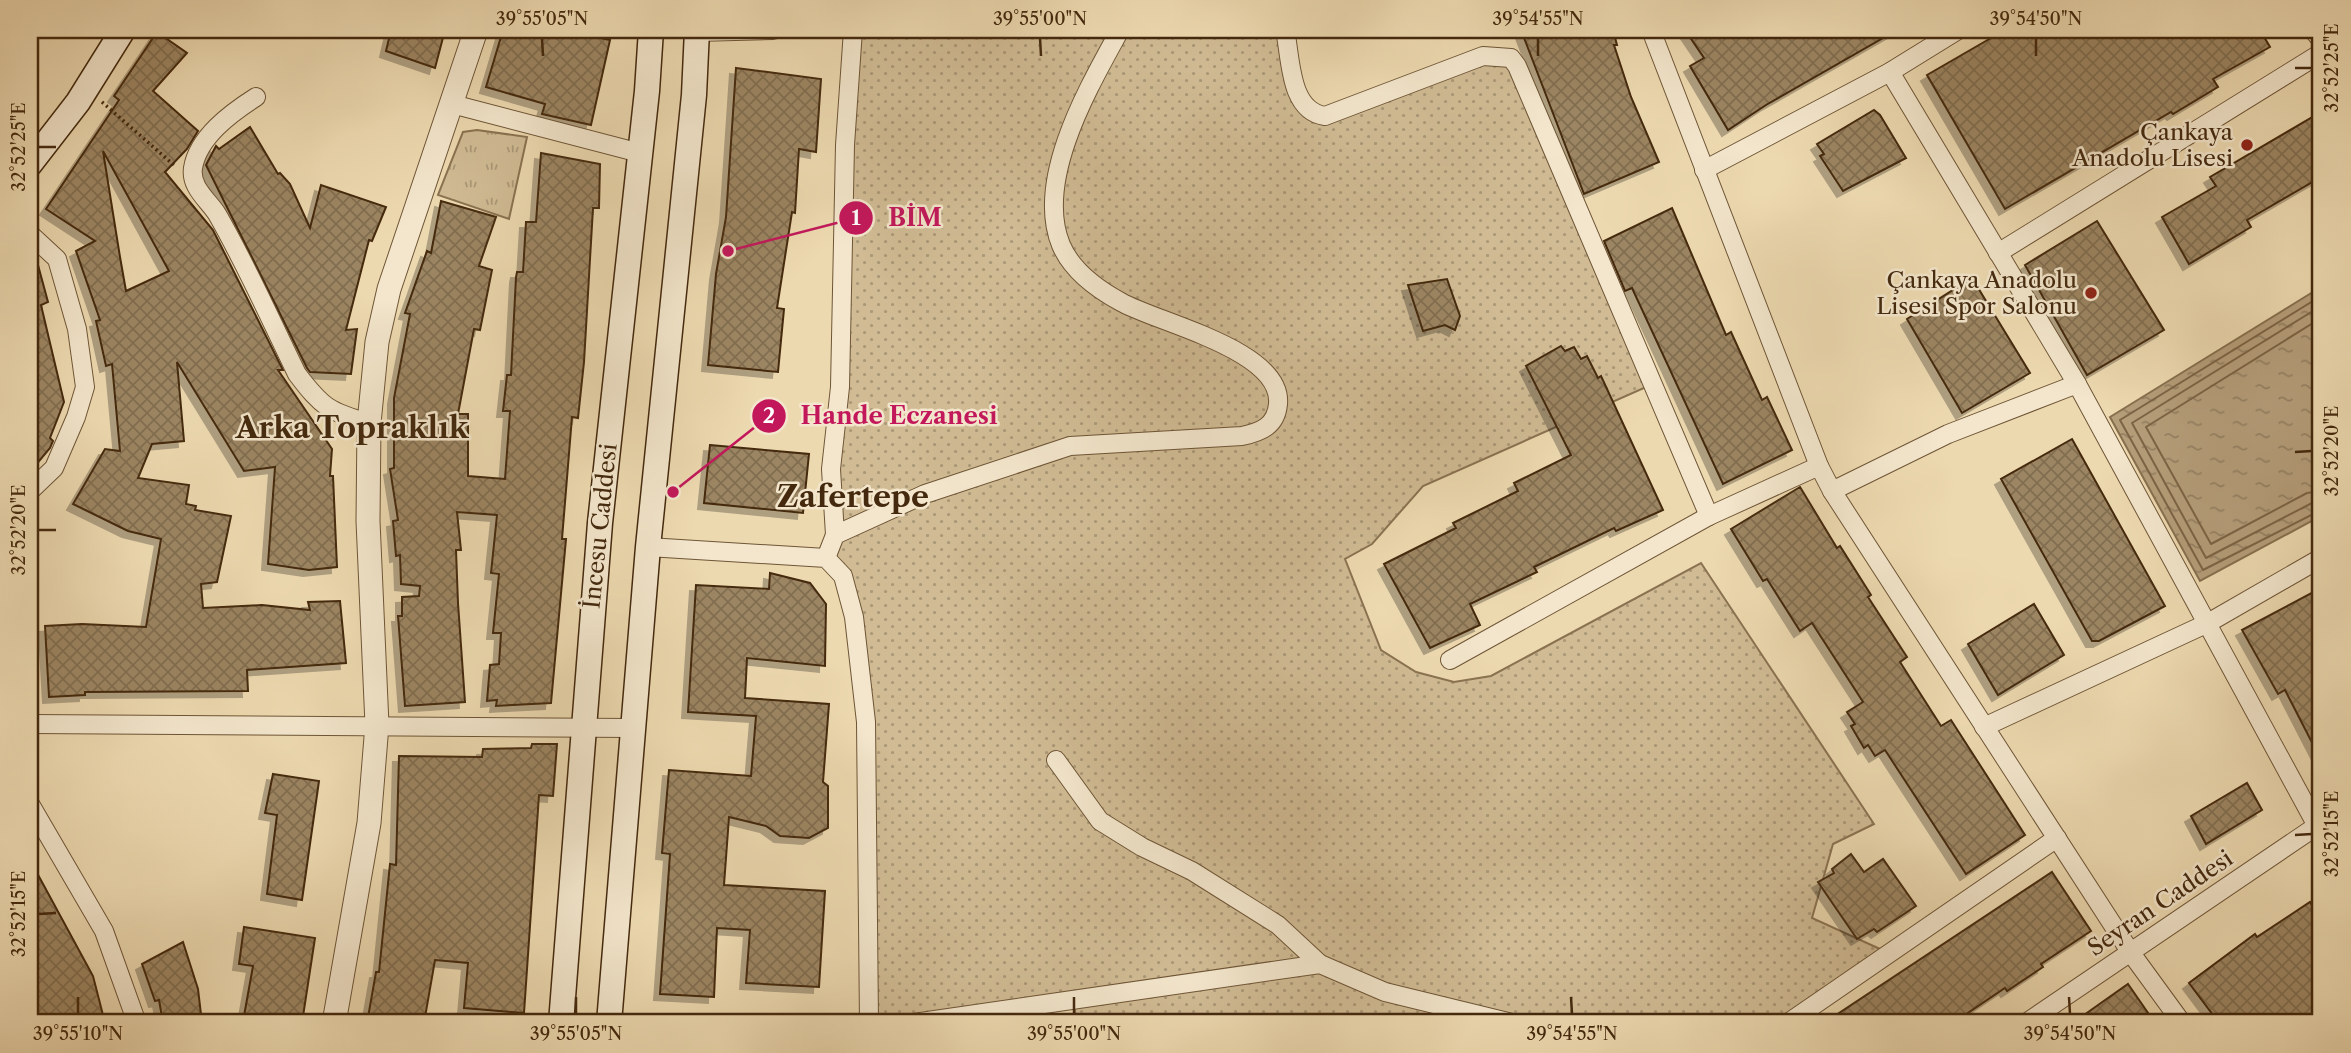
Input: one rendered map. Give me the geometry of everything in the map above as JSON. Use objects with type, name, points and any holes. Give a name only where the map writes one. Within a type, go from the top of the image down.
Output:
[{"type":"main road","points":[[30,164],[86,88],[123,30]]},
{"type":"main road","name":"İncesu Caddesi","points":[[561,1023],[582,726],[600,523],[651,30]]},
{"type":"main road","points":[[609,1023],[648,547],[694,95],[697,31]]},
{"type":"street","points":[[334,1023],[369,823],[377,725],[368,521],[369,423],[377,342],[389,289],[476,30]]},
{"type":"street","points":[[697,31],[773,30]]},
{"type":"street","points":[[826,558],[835,535],[831,469],[840,387],[845,145],[853,30]]},
{"type":"street","points":[[835,535],[925,494],[1048,451],[1096,443],[1242,436],[1261,432],[1271,424],[1277,410],[1279,393],[1274,381],[1262,369],[1206,336],[1122,303],[1089,281],[1069,262],[1060,242],[1056,211],[1062,151],[1080,105],[1120,30]]},
{"type":"street","points":[[1285,30],[1299,100],[1316,115],[1325,116],[1482,56],[1511,58],[1517,66],[1709,516]]},
{"type":"street","points":[[1651,30],[1819,466],[1832,491],[2131,953],[2182,1023]]},
{"type":"street","points":[[1704,170],[1889,72],[1958,30]]},
{"type":"street","points":[[2313,30],[2321,40]]},
{"type":"street","points":[[1998,253],[2321,53]]},
{"type":"street","points":[[1889,72],[2077,384],[2319,824]]},
{"type":"street","points":[[256,97],[229,115],[206,141],[193,167],[193,181],[219,218],[304,382],[326,408],[369,423]]},
{"type":"street","points":[[452,104],[640,153]]},
{"type":"street","points":[[30,234],[57,259],[77,329],[85,387],[76,417],[54,468],[30,491]]},
{"type":"street","points":[[1832,491],[1948,434],[2077,384]]},
{"type":"street","points":[[1450,660],[1709,516],[1819,466]]},
{"type":"street","points":[[648,547],[826,558],[843,576],[854,617],[866,722],[869,1023]]},
{"type":"street","points":[[1984,727],[2208,623],[2321,558]]},
{"type":"street","points":[[30,724],[632,728]]},
{"type":"street","points":[[1056,760],[1100,821],[1142,847],[1192,871],[1278,925],[1320,964],[1385,992],[1512,1023]]},
{"type":"street","points":[[30,804],[104,931],[137,1023]]},
{"type":"street","name":"Seyran Caddesi","points":[[2026,1023],[2319,824]]},
{"type":"street","points":[[1788,1023],[2057,838]]},
{"type":"street","points":[[914,1023],[1320,964]]},
{"type":"path","points":[[86,88],[193,181]]},
{"type":"green space","points":[[853,30],[1285,30],[1299,100],[1316,115],[1483,56],[1511,58],[1653,384],[1423,486],[1372,544],[1345,559],[1381,650],[1416,672],[1454,682],[1491,676],[1701,563],[1874,824],[1833,844],[1812,918],[1891,954],[1791,1023],[1077,1023],[1073,1000],[914,1023],[869,1023],[854,617],[826,558]]},
{"type":"green space","points":[[477,130],[527,137],[509,219],[438,195],[463,132]]},
{"type":"water","points":[[2321,287],[2321,516],[2200,581],[2110,417]]},
{"type":"building","points":[[391,30],[445,30],[435,68],[386,51]]},
{"type":"building","points":[[503,30],[563,30],[610,40],[591,125],[542,114],[545,104],[486,87]]},
{"type":"building","points":[[1521,30],[1613,30],[1617,45],[1614,45],[1631,97],[1659,162],[1584,194]]},
{"type":"building","points":[[1685,30],[1897,30],[1766,105],[1728,130],[1690,66],[1704,58]]},
{"type":"building","points":[[2005,30],[2260,30],[2270,47],[2213,79],[2218,87],[2005,209],[1927,75]]},
{"type":"building","points":[[157,32],[187,53],[153,91],[198,131],[187,149],[165,172],[213,230],[283,370],[278,370],[332,449],[330,476],[333,476],[337,567],[309,570],[268,564],[275,467],[244,471],[177,362],[184,441],[152,444],[138,478],[189,485],[186,504],[196,506],[195,510],[231,516],[217,582],[201,584],[203,608],[262,605],[310,610],[308,602],[340,601],[346,663],[247,670],[248,691],[85,692],[85,695],[49,697],[45,626],[82,624],[146,627],[161,539],[128,531],[73,504],[105,449],[120,451],[112,364],[106,366],[96,321],[100,320],[76,251],[95,241],[46,209],[119,100],[114,96]],"holes":[[[103,151],[169,271],[126,291]]]},
{"type":"building","points":[[736,68],[821,79],[816,152],[799,149],[795,213],[792,212],[777,308],[784,309],[778,372],[708,365],[716,274],[726,217]]},
{"type":"building","points":[[1874,110],[1880,115],[1906,158],[1843,191],[1820,156],[1824,154],[1817,144]]},
{"type":"building","points":[[2321,112],[2321,177],[2247,220],[2251,227],[2189,264],[2162,217],[2216,186],[2210,177]]},
{"type":"building","points":[[250,127],[278,174],[290,184],[310,228],[321,185],[386,207],[372,241],[369,240],[346,330],[357,329],[351,374],[310,372],[307,368],[206,165],[216,146],[219,149]]},
{"type":"building","points":[[541,153],[600,164],[599,208],[593,208],[578,418],[572,417],[562,539],[566,539],[551,703],[496,706],[497,700],[487,701],[490,665],[499,664],[501,633],[493,633],[499,574],[491,573],[497,515],[457,512],[461,550],[456,550],[458,603],[465,702],[405,706],[398,616],[402,616],[402,597],[419,596],[420,586],[401,584],[400,555],[396,556],[393,521],[398,520],[390,469],[394,468],[394,398],[410,314],[405,313],[427,251],[431,253],[441,201],[496,217],[479,266],[492,270],[480,330],[474,329],[458,414],[468,414],[468,476],[505,479],[510,411],[503,411],[507,375],[511,375],[516,277],[517,272],[523,272],[526,222],[536,222]]},
{"type":"building","points":[[1672,208],[1726,335],[1731,332],[1762,400],[1767,397],[1792,450],[1723,484],[1632,288],[1625,291],[1604,241]]},
{"type":"building","name":"Çankaya Anadolu Lisesi Spor Salonu","points":[[2097,221],[2164,330],[2087,375],[2025,265]]},
{"type":"building","points":[[35,254],[48,302],[41,305],[64,402],[50,438],[53,441],[50,448],[30,472],[30,255]]},
{"type":"building","points":[[1972,278],[2030,373],[1962,413],[1907,319]]},
{"type":"building","points":[[1447,279],[1460,316],[1455,330],[1445,325],[1423,331],[1408,285]]},
{"type":"building","points":[[1561,346],[1565,351],[1574,347],[1581,359],[1587,356],[1598,378],[1601,376],[1663,510],[1616,531],[1614,528],[1534,567],[1537,572],[1470,604],[1480,625],[1430,648],[1384,564],[1456,528],[1453,523],[1518,491],[1514,483],[1571,455],[1526,366]]},
{"type":"building","points":[[2072,439],[2165,606],[2099,641],[2092,641],[2001,479]]},
{"type":"building","points":[[710,445],[809,454],[803,513],[704,503]]},
{"type":"building","points":[[1800,487],[1837,548],[1840,546],[1871,595],[1868,597],[1907,657],[1900,662],[1941,726],[1951,720],[2025,835],[1966,874],[1885,750],[1875,756],[1868,745],[1864,748],[1851,726],[1855,724],[1847,712],[1863,702],[1812,623],[1800,631],[1767,579],[1763,581],[1731,529]]},
{"type":"building","points":[[770,573],[810,583],[826,604],[825,666],[747,658],[745,698],[829,704],[823,782],[828,786],[828,828],[809,838],[780,836],[766,826],[729,817],[724,885],[825,891],[819,987],[746,983],[750,930],[717,928],[714,997],[660,994],[670,854],[662,853],[669,770],[751,776],[756,716],[688,712],[696,585],[769,589]]},
{"type":"building","points":[[2321,588],[2321,760],[2285,690],[2278,694],[2242,630]]},
{"type":"building","points":[[2034,604],[2064,655],[1998,695],[1968,644]]},
{"type":"building","points":[[532,744],[557,744],[553,796],[539,795],[524,1013],[464,1008],[468,963],[435,960],[424,1023],[367,1023],[376,972],[379,972],[390,864],[396,865],[399,756],[482,757],[483,749],[531,748]]},
{"type":"building","points":[[273,774],[319,781],[302,900],[267,894],[277,815],[265,813]]},
{"type":"building","points":[[2247,783],[2262,810],[2206,844],[2191,816]]},
{"type":"building","points":[[1851,854],[1864,872],[1883,859],[1916,906],[1877,932],[1874,929],[1857,939],[1818,882],[1834,873],[1832,869]]},
{"type":"building","points":[[30,860],[93,976],[103,1015],[75,1023],[30,1023]]},
{"type":"building","points":[[2052,872],[2091,931],[2041,964],[2043,967],[2007,991],[2005,988],[1953,1023],[1824,1023]]},
{"type":"building","points":[[2310,902],[2321,920],[2321,1017],[2312,1023],[2219,1023],[2189,983],[2255,934],[2257,937]]},
{"type":"building","points":[[244,927],[315,938],[302,1023],[244,1016],[253,966],[239,964]]},
{"type":"building","points":[[183,942],[198,989],[202,1023],[163,1023],[159,1000],[155,1001],[142,964]]},
{"type":"building","points":[[2128,984],[2155,1023],[2073,1023],[2091,1010]]},
{"type":"place","name":"Çankaya Anadolu Lisesi","points":[[2247,145]]},
{"type":"place","name":"BİM","points":[[728,251]]},
{"type":"place","name":"Çankaya Anadolu Lisesi Spor Salonu","points":[[2091,293]]},
{"type":"place","name":"Hande Eczanesi","points":[[673,492]]},
{"type":"district","name":"Arka Topraklık","points":[[352,428]]},
{"type":"district","name":"Zafertepe","points":[[853,497]]}]
